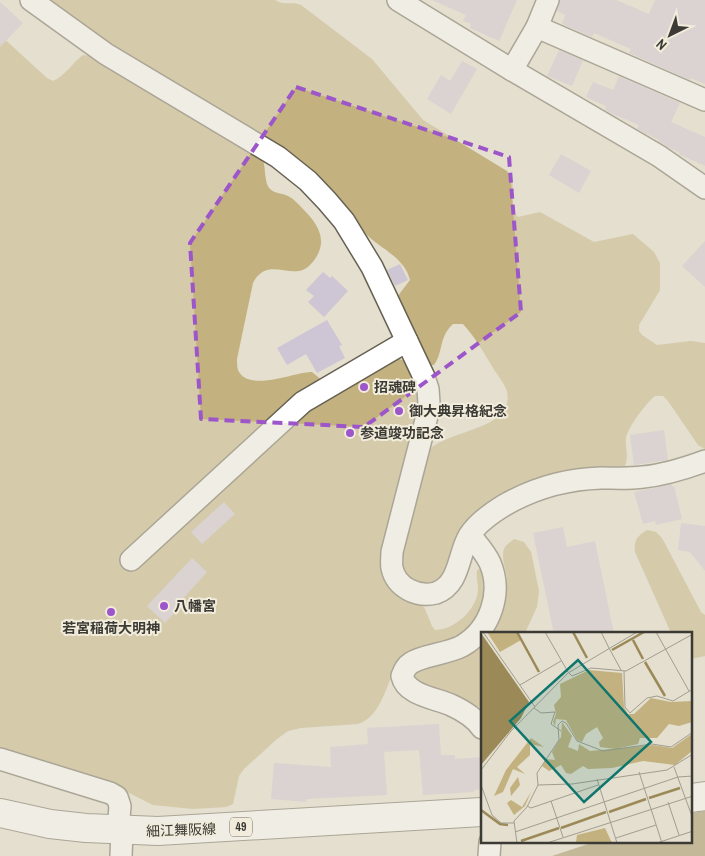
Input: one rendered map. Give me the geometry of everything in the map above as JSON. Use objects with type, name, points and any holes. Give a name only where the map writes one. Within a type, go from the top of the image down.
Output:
[{"type":"main road","points":[[692,798],[705,796]]},
{"type":"main road","name":"細江舞阪線","points":[[0,814],[120,839],[194,830],[481,812]]},
{"type":"street","points":[[31,0],[95,47],[265,149],[308,181],[333,208],[359,244],[407,341],[428,390],[427,416],[392,552],[392,567],[398,581],[409,590],[423,594],[437,592],[449,584],[457,572],[461,553],[470,535],[482,520],[525,494],[574,481],[642,477],[705,461]]},
{"type":"street","points":[[398,0],[658,156],[705,188]]},
{"type":"street","points":[[512,70],[536,27],[548,0]]},
{"type":"street","points":[[536,27],[705,100]]},
{"type":"street","points":[[131,560],[303,402],[407,341]]},
{"type":"street","points":[[470,535],[482,549],[490,563],[495,578],[492,610],[485,625],[462,646],[410,663],[402,676],[403,682],[409,688],[459,709],[481,727]]},
{"type":"street","points":[[0,759],[110,793],[117,797],[120,806],[120,839]]},
{"type":"highlighted area","points":[[296,87],[509,157],[521,312],[364,427],[201,419],[190,243]]},
{"type":"shaded area","points":[[45,0],[275,0],[282,3],[301,5],[372,59],[423,120],[507,171],[512,183],[513,207],[518,217],[540,212],[594,242],[633,234],[654,252],[660,263],[660,290],[639,325],[639,331],[657,345],[691,341],[705,343],[705,449],[698,445],[668,401],[663,396],[655,396],[647,404],[627,433],[627,459],[625,466],[618,470],[522,487],[434,585],[413,583],[400,566],[401,553],[428,451],[450,438],[491,422],[501,414],[507,404],[507,391],[502,381],[463,324],[453,324],[448,329],[437,360],[434,365],[429,365],[397,297],[410,280],[407,272],[396,258],[363,231]]},
{"type":"shaded area","points":[[0,35],[47,78],[53,81],[83,55],[92,56],[263,160],[266,180],[270,189],[290,197],[309,215],[318,229],[321,243],[316,257],[303,270],[266,270],[253,283],[237,359],[238,370],[243,377],[261,381],[312,372],[329,386],[397,358],[405,361],[410,367],[421,403],[384,551],[425,609],[435,630],[450,626],[464,617],[477,597],[477,570],[480,569],[483,576],[485,591],[482,607],[476,620],[468,630],[444,645],[397,664],[378,707],[366,720],[358,724],[301,728],[288,731],[277,739],[244,769],[239,776],[233,804],[226,807],[193,809],[153,805],[113,785],[0,748]]},
{"type":"shaded area","points":[[647,530],[656,532],[662,538],[701,612],[705,615],[705,656],[692,659],[692,632],[671,632],[635,552],[635,544],[641,534]]},
{"type":"shaded area","points":[[514,539],[524,542],[531,552],[539,591],[537,607],[525,632],[491,632],[501,614],[506,592],[507,578],[503,558],[506,546]]},
{"type":"shaded area","points":[[481,644],[481,707],[427,685],[413,677],[413,674],[421,670],[450,662]]},
{"type":"shaded area","points":[[705,811],[705,856],[552,856],[588,844],[692,844],[692,813]]},
{"type":"building","points":[[432,0],[517,0],[499,41],[470,28],[471,24],[463,21],[466,15]]},
{"type":"building","points":[[560,0],[616,0],[649,14],[655,0],[705,0],[705,84],[691,78],[690,80],[629,53],[631,49],[594,33],[592,37],[562,24],[565,15],[557,11]]},
{"type":"building","points":[[0,2],[23,23],[0,47]]},
{"type":"building","points":[[559,50],[583,60],[572,86],[547,76]]},
{"type":"building","points":[[462,61],[477,69],[451,114],[427,99],[441,75],[450,81]]},
{"type":"building","points":[[619,76],[680,103],[671,122],[705,137],[705,166],[679,154],[659,140],[637,129],[639,125],[610,113],[605,110],[606,106],[586,97],[593,82],[613,90]]},
{"type":"building","points":[[561,154],[591,171],[579,193],[549,175]]},
{"type":"building","points":[[705,241],[705,287],[682,266]]},
{"type":"building","points":[[400,264],[408,280],[395,286],[387,270]]},
{"type":"building","points":[[323,272],[330,278],[332,276],[348,291],[324,317],[308,302],[314,296],[306,290]]},
{"type":"building","points":[[327,320],[342,345],[339,346],[345,358],[317,373],[306,354],[287,365],[277,348]]},
{"type":"building","points":[[664,430],[668,460],[634,465],[630,435]]},
{"type":"building","points":[[672,484],[682,519],[656,525],[655,521],[643,524],[634,492]]},
{"type":"building","points":[[224,502],[235,514],[202,544],[191,532]]},
{"type":"building","points":[[681,523],[705,526],[705,571],[690,552],[678,550]]},
{"type":"building","points":[[563,527],[567,547],[595,541],[614,632],[554,632],[533,533]]},
{"type":"building","points":[[192,558],[207,572],[179,603],[182,605],[165,623],[147,606]]},
{"type":"building","points":[[439,724],[441,755],[455,755],[455,759],[481,757],[481,789],[474,790],[474,792],[423,795],[419,750],[384,752],[387,795],[307,799],[306,802],[271,799],[274,763],[331,767],[330,747],[368,744],[367,728]]},
{"type":"place","name":"招魂碑","points":[[364,387]]},
{"type":"place","name":"御大典昇格紀念","points":[[399,411]]},
{"type":"place","name":"参道竣功記念","points":[[350,433]]},
{"type":"place","name":"八幡宮","points":[[164,606]]},
{"type":"place","name":"若宮稲荷大明神","points":[[111,612]]}]
